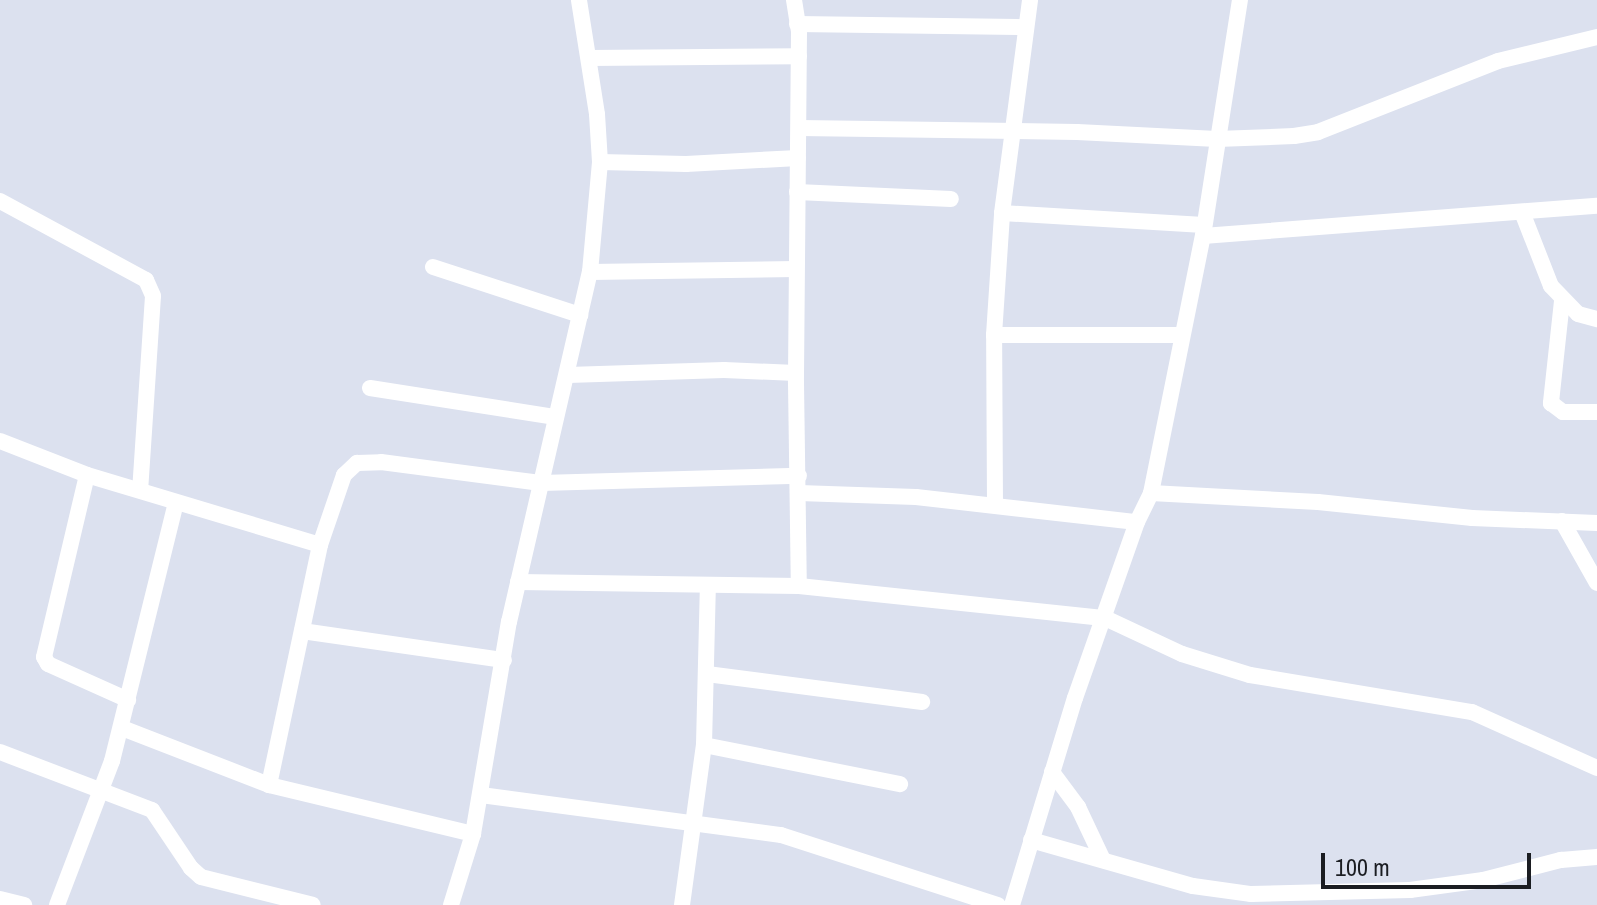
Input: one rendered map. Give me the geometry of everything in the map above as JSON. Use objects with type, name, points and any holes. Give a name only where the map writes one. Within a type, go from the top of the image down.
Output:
[{"type":"street","points":[[451,905],[473,834],[518,582],[590,272],[600,162],[589,58],[579,0]]},
{"type":"street","points":[[794,0],[799,56],[796,269],[799,586]]},
{"type":"street","points":[[995,505],[994,335],[1002,213],[1010,132],[1030,0]]},
{"type":"street","points":[[1012,905],[1052,772],[1137,522],[1151,493],[1203,231],[1240,0]]},
{"type":"street","points":[[797,24],[1025,27]]},
{"type":"street","points":[[799,128],[1217,139],[1318,132],[1498,61],[1597,37]]},
{"type":"street","points":[[589,58],[799,56]]},
{"type":"street","points":[[600,162],[686,164],[798,158]]},
{"type":"street","points":[[797,192],[951,199]]},
{"type":"street","points":[[4,206],[146,280],[153,296],[140,490]]},
{"type":"street","points":[[1002,213],[1203,231],[1328,229],[1597,206]]},
{"type":"street","points":[[1522,212],[1540,265],[1562,301],[1578,314],[1597,319]]},
{"type":"street","points":[[433,267],[580,315]]},
{"type":"street","points":[[590,272],[796,269]]},
{"type":"street","points":[[1562,301],[1551,403],[1563,412],[1597,412]]},
{"type":"street","points":[[994,335],[1181,335]]},
{"type":"street","points":[[568,375],[724,370],[796,373]]},
{"type":"street","points":[[370,388],[556,417]]},
{"type":"street","points":[[0,441],[87,475],[320,545]]},
{"type":"street","points":[[269,785],[320,545],[344,475],[357,463],[381,462],[541,483],[799,484],[1137,522]]},
{"type":"street","points":[[87,475],[44,657],[48,664],[128,700]]},
{"type":"street","points":[[1151,493],[1318,502],[1472,518],[1597,523]]},
{"type":"street","points":[[57,905],[102,791],[122,728],[176,503]]},
{"type":"street","points":[[1562,521],[1597,583]]},
{"type":"street","points":[[518,582],[799,586],[1105,618],[1182,654],[1239,672],[1368,697],[1472,712],[1597,768]]},
{"type":"street","points":[[682,905],[704,745],[708,585]]},
{"type":"street","points":[[302,631],[504,660]]},
{"type":"street","points":[[707,674],[922,702]]},
{"type":"street","points":[[122,728],[269,785],[473,834]]},
{"type":"street","points":[[704,745],[900,784]]},
{"type":"street","points":[[0,752],[152,810],[191,868],[201,877],[313,905]]},
{"type":"street","points":[[1052,772],[1078,807],[1103,860]]},
{"type":"street","points":[[481,795],[781,835],[869,862],[945,891],[998,905]]},
{"type":"street","points":[[1031,840],[1193,886],[1236,893],[1409,898],[1561,860],[1597,857]]},
{"type":"street","points":[[0,899],[24,905]]}]
